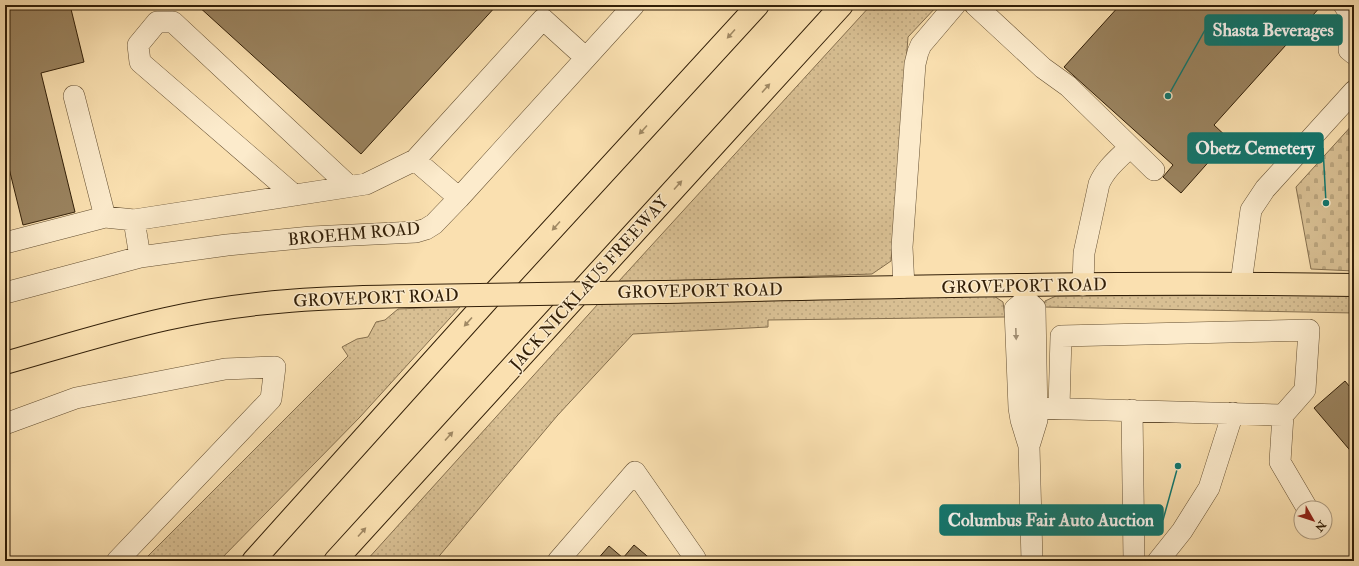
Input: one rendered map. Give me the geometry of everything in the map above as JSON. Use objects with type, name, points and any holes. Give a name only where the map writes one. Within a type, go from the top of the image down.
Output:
[{"type":"main road","points":[[254,561],[493,294],[758,5]]},
{"type":"main road","name":"JACK NICKLAUS FREEWAY","points":[[335,561],[842,5]]},
{"type":"main road","name":"GROVEPORT ROAD","points":[[5,363],[166,319],[257,304],[322,298],[904,287],[1026,293],[1083,284],[1242,283],[1354,285]]},
{"type":"street","name":"BROEHM ROAD","points":[[6,290],[140,257],[227,245],[310,237],[416,232],[426,230],[434,224],[459,198],[634,5]]},
{"type":"street","points":[[904,287],[902,247],[915,64],[921,46],[955,5]]},
{"type":"street","points":[[975,5],[1043,68],[1068,86],[1154,170]]},
{"type":"street","points":[[1344,5],[1347,7],[1350,14],[1349,50],[1354,54]]},
{"type":"street","points":[[5,243],[105,217],[134,220],[366,184],[415,160],[543,19],[586,58]]},
{"type":"street","points":[[294,195],[140,62],[138,45],[158,22],[173,22],[349,186]]},
{"type":"street","points":[[1242,283],[1251,210],[1265,189],[1354,91]]},
{"type":"street","points":[[74,96],[105,217]]},
{"type":"street","points":[[1083,284],[1084,253],[1099,184],[1108,170],[1130,147]]},
{"type":"street","points":[[415,160],[459,198]]},
{"type":"street","points":[[134,220],[140,257]]},
{"type":"street","points":[[1026,293],[1015,309],[1027,373],[1037,408],[1037,420],[1029,446]]},
{"type":"street","points":[[1059,408],[1061,336],[1309,330],[1305,390],[1283,415],[1280,462],[1302,500]]},
{"type":"street","points":[[5,424],[76,398],[225,369],[275,367],[271,398],[117,561]]},
{"type":"street","points":[[1027,373],[1019,408],[1029,446],[1032,561]]},
{"type":"street","points":[[1037,408],[1283,415]]},
{"type":"street","points":[[1132,410],[1134,561]]},
{"type":"street","points":[[1158,561],[1182,532],[1209,488],[1233,413]]},
{"type":"street","points":[[558,561],[635,472],[695,558],[693,561]]},
{"type":"green space","points":[[871,5],[938,5],[908,37],[891,261],[872,274],[677,281],[619,281]]},
{"type":"green space","points":[[1354,123],[1354,271],[1311,269],[1296,187]]},
{"type":"green space","points":[[1354,295],[1354,313],[1044,307],[1045,301],[1056,296]]},
{"type":"green space","points":[[994,296],[1003,302],[1005,317],[768,320],[768,327],[633,334],[557,416],[435,561],[366,561],[598,304]]},
{"type":"green space","points":[[460,307],[360,417],[219,561],[143,561],[348,356],[342,347],[357,339],[368,337],[376,322],[385,320],[398,309]]},
{"type":"building","points":[[5,5],[70,5],[84,62],[41,73],[75,212],[23,225],[5,152]]},
{"type":"building","points":[[197,5],[497,5],[361,154]]},
{"type":"building","points":[[1120,5],[1322,5],[1214,125],[1229,139],[1181,193],[1163,177],[1173,165],[1064,67]]},
{"type":"building","points":[[1345,381],[1354,392],[1354,455],[1314,408]]},
{"type":"building","points":[[634,545],[653,561],[596,561],[609,546],[623,558]]},
{"type":"place","name":"Shasta Beverages","points":[[1168,96]]},
{"type":"place","name":"Obetz Cemetery","points":[[1326,203]]},
{"type":"place","name":"Columbus Fair Auto Auction","points":[[1178,466]]}]
